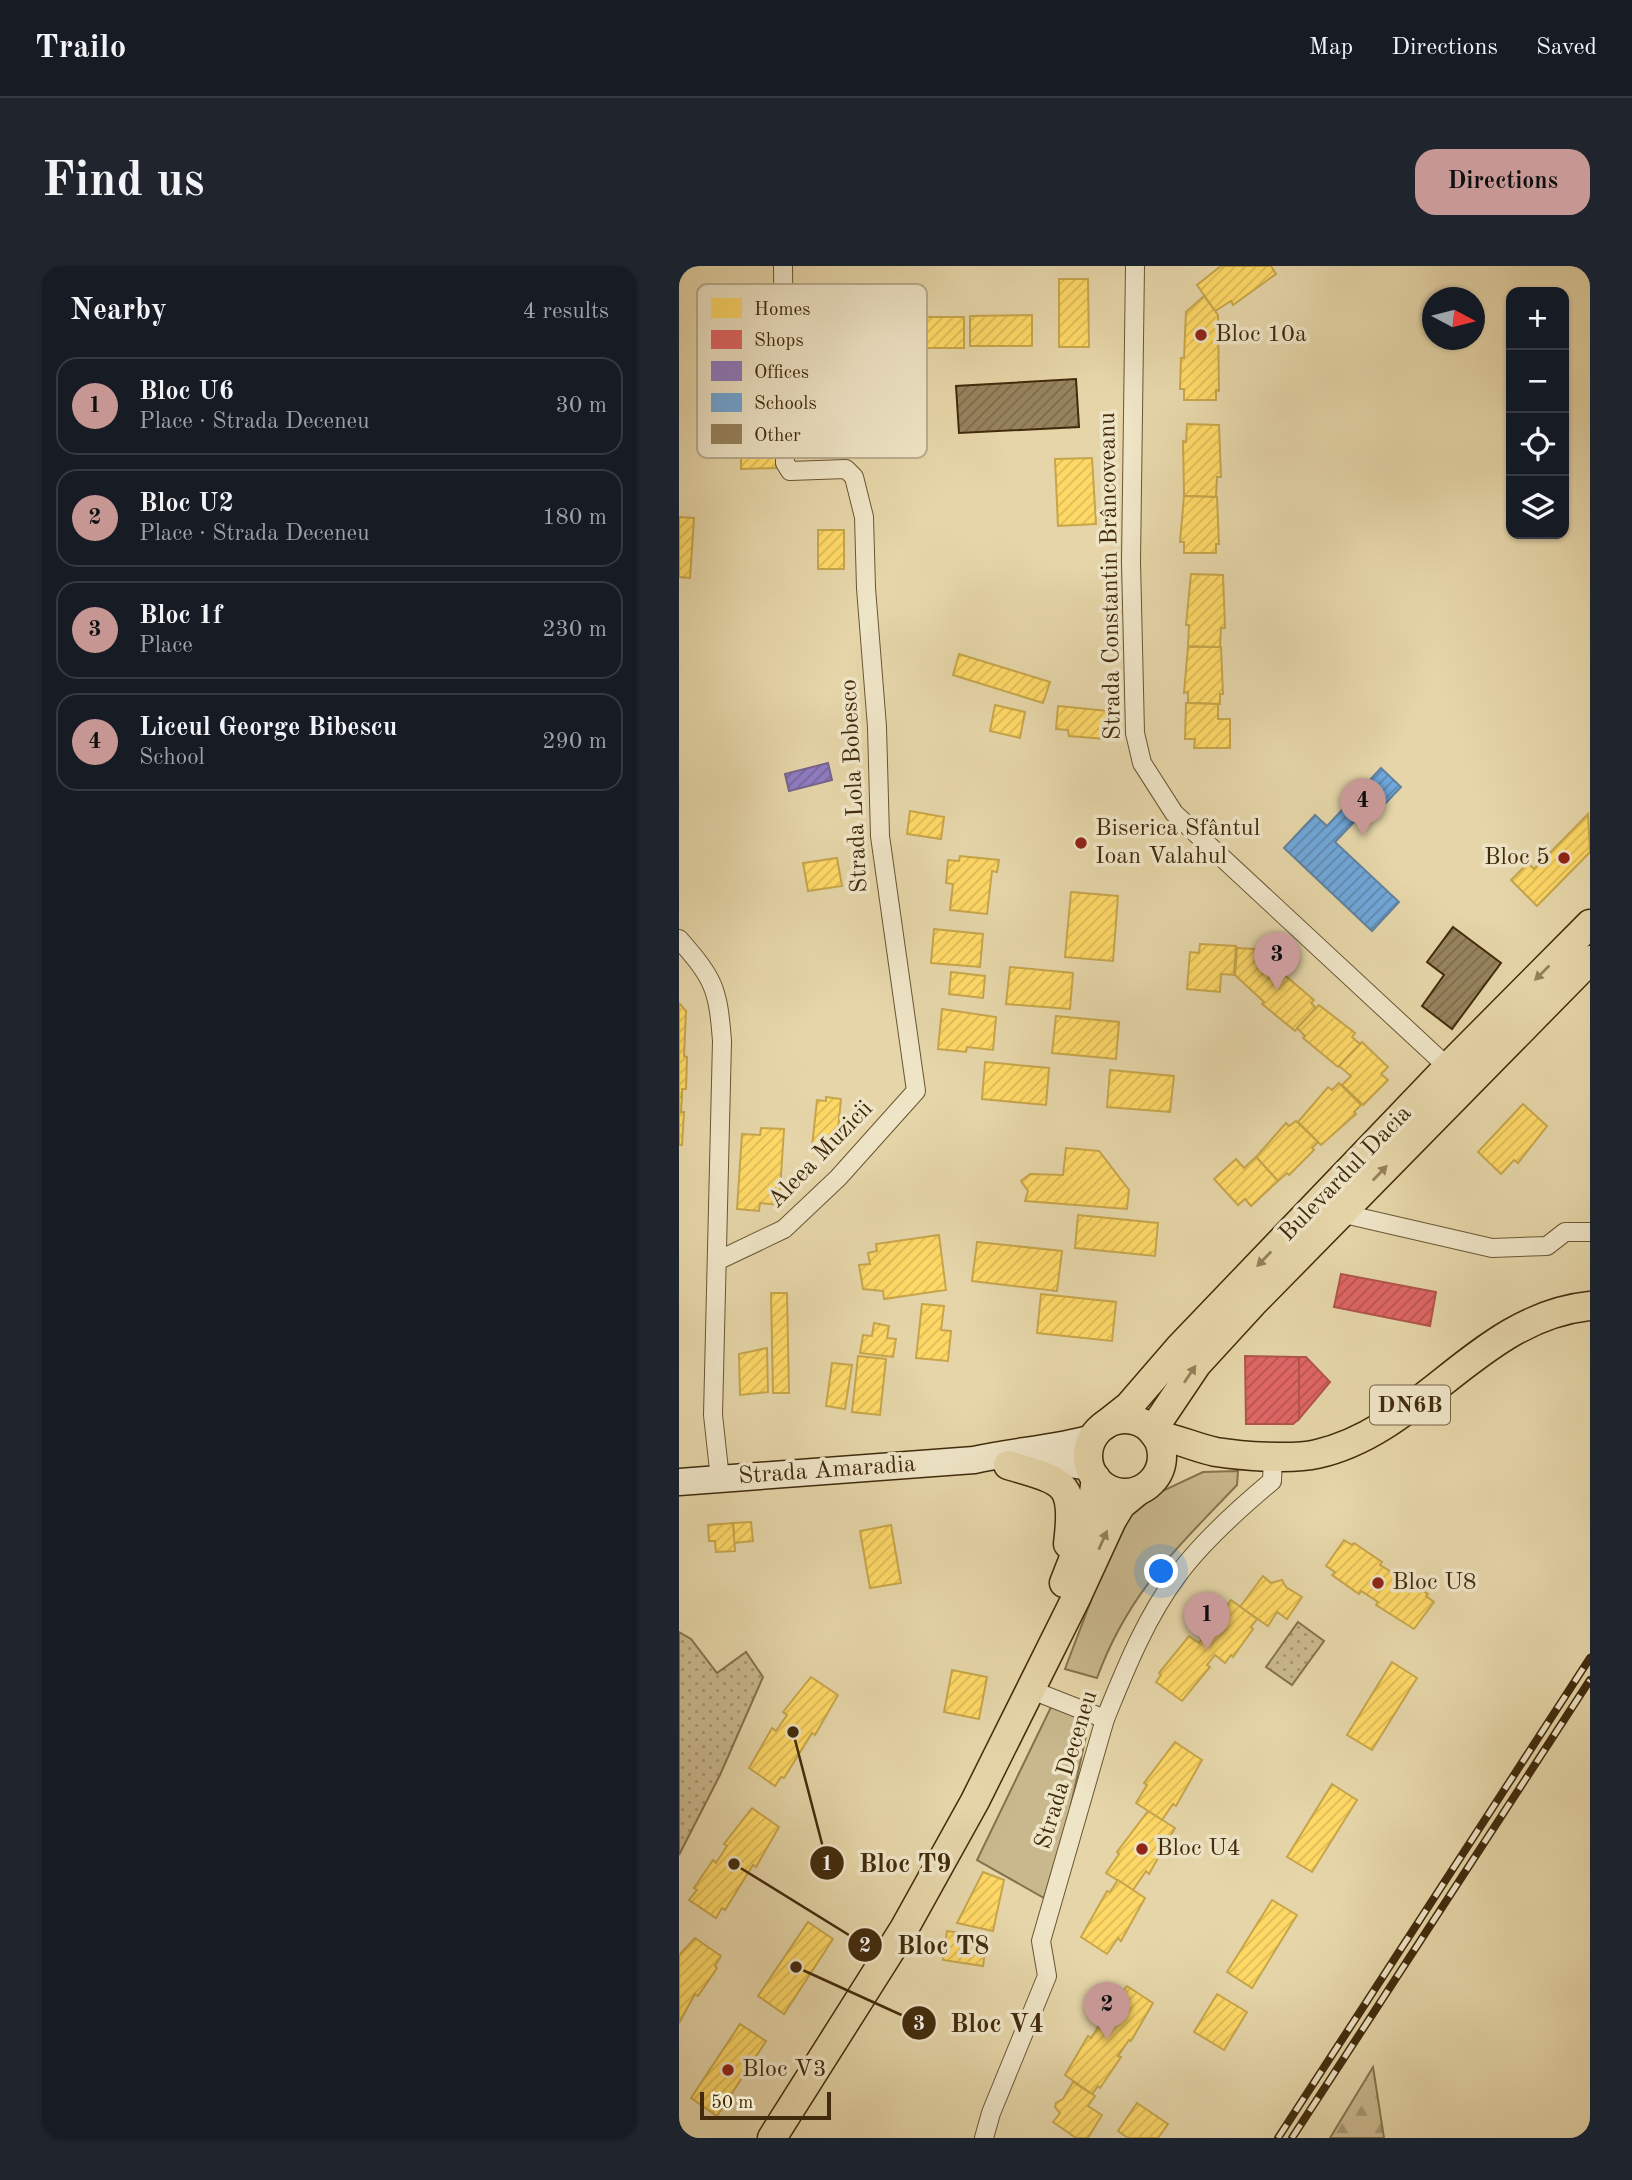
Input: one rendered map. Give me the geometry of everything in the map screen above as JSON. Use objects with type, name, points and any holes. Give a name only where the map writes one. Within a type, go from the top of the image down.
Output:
[{"type":"main road","name":"Bulevardul Dacia","points":[[1154,1433],[1197,1364],[1341,1213],[1590,924]]},
{"type":"main road","name":"Bulevardul Dacia","points":[[1099,1432],[1129,1405],[1180,1348],[1457,1076],[1590,960]]},
{"type":"main road","name":"DN6B","points":[[1154,1433],[1178,1438],[1215,1452],[1314,1455],[1346,1446],[1383,1425],[1493,1342],[1551,1315],[1590,1306]]},
{"type":"main road","points":[[772,2138],[904,1929],[975,1801],[1077,1596],[1112,1520],[1121,1505],[1144,1487],[1161,1465],[1162,1454],[1154,1433],[1135,1420],[1124,1419],[1099,1432],[1088,1457],[1093,1473],[1091,1514],[1062,1588],[1030,1689]]},
{"type":"main road","name":"Strada Amaradia","points":[[679,1482],[974,1460],[1011,1451],[1056,1448],[1099,1432]]},
{"type":"main road","name":"DN6B","points":[[1144,1487],[1215,1452]]},
{"type":"main road","name":"Strada Amaradia","points":[[974,1460],[1008,1465],[1055,1462],[1093,1473]]},
{"type":"main road","points":[[1008,1465],[1054,1479],[1067,1490],[1072,1509],[1062,1588]]},
{"type":"main road","points":[[1093,1473],[1114,1491],[1144,1487]]},
{"type":"street","name":"Strada Lola Bobesco","points":[[783,266],[783,284]]},
{"type":"street","name":"Strada Constantin Brâncoveanu","points":[[1135,266],[1131,562],[1135,733],[1142,763],[1174,813],[1457,1076]]},
{"type":"street","name":"Strada Lola Bobesco","points":[[785,458],[790,471],[846,469],[854,477],[864,517],[884,883],[916,1091]]},
{"type":"street","points":[[679,939],[707,971],[719,997],[722,1041],[713,1415],[719,1479]]},
{"type":"street","name":"Aleea Muzicii","points":[[717,1261],[784,1229],[838,1178],[916,1091]]},
{"type":"street","points":[[1341,1213],[1492,1248],[1547,1246],[1565,1232],[1590,1232]]},
{"type":"street","name":"Strada Deceneu","points":[[984,2138],[991,2113],[1047,1976],[1041,1941],[1104,1719],[1155,1609],[1178,1574],[1245,1503],[1272,1481],[1273,1455]]},
{"type":"street","points":[[1030,1689],[1104,1719]]},
{"type":"green space","points":[[1238,1471],[1237,1485],[1174,1552],[1139,1596],[1109,1648],[1097,1678],[1065,1669],[1122,1519],[1156,1494],[1203,1472]]},
{"type":"green space","points":[[1298,1622],[1324,1641],[1292,1685],[1266,1667]]},
{"type":"green space","points":[[679,1632],[691,1639],[717,1673],[746,1652],[763,1677],[720,1775],[679,1855]]},
{"type":"green space","points":[[1052,1705],[1089,1722],[1068,1819],[1044,1898],[977,1860]]},
{"type":"green space","points":[[1373,2067],[1384,2138],[1330,2138]]},
{"type":"building: Homes","points":[[1221,266],[1271,266],[1276,274],[1233,305],[1231,301],[1215,311],[1197,285]]},
{"type":"building: Homes","points":[[1059,279],[1088,279],[1089,347],[1059,347]]},
{"type":"building: Homes","name":"Bloc 10a","points":[[1204,296],[1218,315],[1219,391],[1216,390],[1216,400],[1184,400],[1184,389],[1180,389],[1186,312]]},
{"type":"building: Homes","points":[[1032,315],[1032,346],[970,346],[970,316]]},
{"type":"building: Homes","points":[[927,317],[964,317],[964,348],[927,348]]},
{"type":"building: Homes","points":[[1187,424],[1219,425],[1221,477],[1217,477],[1216,497],[1184,496],[1183,441],[1186,442]]},
{"type":"building: Homes","points":[[741,458],[776,458],[776,468],[741,469]]},
{"type":"building: Homes","points":[[1092,458],[1096,524],[1058,526],[1055,459]]},
{"type":"building: Homes","points":[[1184,496],[1217,497],[1219,544],[1216,544],[1216,553],[1184,553],[1184,542],[1180,542]]},
{"type":"building: Homes","points":[[679,517],[694,518],[690,578],[679,577]]},
{"type":"building: Homes","points":[[818,530],[844,530],[844,569],[818,569]]},
{"type":"building: Homes","points":[[1191,574],[1223,575],[1225,628],[1221,628],[1220,647],[1188,646],[1189,625],[1186,625]]},
{"type":"building: Homes","points":[[1188,647],[1221,647],[1223,694],[1220,694],[1220,704],[1188,703],[1188,692],[1184,693]]},
{"type":"building: Homes","points":[[959,654],[1050,682],[1043,703],[953,675]]},
{"type":"building: Homes","points":[[1186,703],[1218,704],[1218,719],[1230,719],[1230,748],[1194,748],[1195,739],[1185,739]]},
{"type":"building: Homes","points":[[995,705],[1025,712],[1020,738],[990,731]]},
{"type":"building: Homes","points":[[1058,706],[1108,711],[1105,739],[1069,736],[1068,730],[1056,729]]},
{"type":"building: Homes","points":[[910,811],[944,817],[941,839],[907,834]]},
{"type":"building: Homes","name":"Bloc 5","points":[[1588,814],[1590,852],[1537,906],[1511,880],[1528,863],[1534,869]]},
{"type":"building: Homes","points":[[960,856],[999,860],[997,872],[992,871],[987,914],[950,910],[953,884],[946,883],[948,860],[959,861]]},
{"type":"building: Homes","points":[[837,858],[842,886],[808,891],[803,863]]},
{"type":"building: Homes","points":[[1071,892],[1118,896],[1113,961],[1065,957]]},
{"type":"building: Homes","points":[[934,929],[983,934],[980,967],[931,963]]},
{"type":"building: Homes","points":[[1200,944],[1236,946],[1234,975],[1221,974],[1220,992],[1187,989],[1190,952],[1199,953]]},
{"type":"building: Homes","points":[[1237,948],[1254,949],[1314,1000],[1311,1003],[1316,1008],[1295,1031],[1262,1004],[1264,1002],[1235,975]]},
{"type":"building: Homes","points":[[1010,967],[1073,973],[1070,1009],[1006,1004]]},
{"type":"building: Homes","points":[[951,972],[985,976],[983,998],[949,994]]},
{"type":"building: Homes","points":[[679,1003],[686,1011],[686,1089],[682,1089],[682,1097],[679,1097]]},
{"type":"building: Homes","points":[[1319,1005],[1355,1033],[1352,1037],[1360,1044],[1338,1067],[1303,1038],[1305,1036],[1297,1028]]},
{"type":"building: Homes","points":[[942,1009],[996,1017],[993,1050],[967,1047],[966,1052],[938,1049]]},
{"type":"building: Homes","points":[[1056,1016],[1119,1022],[1116,1059],[1052,1053]]},
{"type":"building: Homes","points":[[1362,1042],[1388,1067],[1381,1074],[1388,1080],[1363,1105],[1342,1085],[1351,1076],[1339,1066]]},
{"type":"building: Homes","points":[[985,1062],[1049,1068],[1046,1105],[982,1099]]},
{"type":"building: Homes","points":[[1110,1070],[1174,1076],[1170,1112],[1107,1107]]},
{"type":"building: Homes","points":[[1339,1083],[1361,1105],[1354,1112],[1356,1114],[1321,1145],[1298,1122],[1328,1087],[1332,1090]]},
{"type":"building: Homes","points":[[679,1097],[682,1097],[681,1112],[684,1112],[682,1145],[679,1145]]},
{"type":"building: Homes","points":[[826,1097],[841,1099],[837,1140],[830,1139],[829,1149],[812,1147],[817,1100],[826,1101]]},
{"type":"building: Homes","points":[[1523,1104],[1547,1126],[1518,1163],[1514,1160],[1501,1174],[1478,1152]]},
{"type":"building: Homes","points":[[1296,1121],[1318,1142],[1312,1148],[1314,1150],[1289,1175],[1287,1173],[1278,1181],[1256,1157],[1286,1123],[1289,1126]]},
{"type":"building: Homes","points":[[761,1128],[784,1129],[779,1205],[760,1203],[759,1211],[737,1209],[742,1134],[760,1135]]},
{"type":"building: Homes","points":[[1066,1148],[1099,1151],[1129,1190],[1127,1209],[1025,1201],[1028,1191],[1021,1181],[1030,1174],[1063,1175]]},
{"type":"building: Homes","points":[[1256,1157],[1278,1181],[1251,1206],[1245,1199],[1238,1205],[1214,1179],[1236,1159],[1244,1168]]},
{"type":"building: Homes","points":[[1078,1215],[1158,1223],[1155,1256],[1075,1248]]},
{"type":"building: Homes","points":[[939,1235],[946,1290],[884,1299],[883,1291],[863,1289],[859,1265],[870,1264],[868,1253],[877,1251],[876,1244]]},
{"type":"building: Homes","points":[[977,1242],[1062,1251],[1057,1291],[972,1281]]},
{"type":"building: Homes","points":[[771,1293],[787,1293],[789,1393],[773,1393]]},
{"type":"building: Homes","points":[[1041,1294],[1116,1302],[1112,1341],[1037,1333]]},
{"type":"building: Homes","points":[[922,1304],[944,1306],[941,1330],[951,1331],[948,1361],[916,1358]]},
{"type":"building: Homes","points":[[874,1323],[889,1326],[887,1338],[896,1339],[893,1357],[860,1353],[863,1335],[872,1336]]},
{"type":"building: Homes","points":[[767,1348],[768,1392],[740,1395],[739,1354]]},
{"type":"building: Homes","points":[[858,1356],[886,1359],[880,1415],[852,1412]]},
{"type":"building: Homes","points":[[832,1363],[852,1365],[845,1409],[826,1406]]},
{"type":"building: Homes","points":[[751,1522],[753,1541],[734,1543],[733,1523]]},
{"type":"building: Homes","points":[[733,1523],[735,1551],[716,1552],[715,1541],[709,1541],[708,1525]]},
{"type":"building: Homes","points":[[891,1525],[901,1583],[870,1588],[860,1531]]},
{"type":"building: Homes","name":"Bloc U8","points":[[1344,1540],[1352,1545],[1354,1543],[1382,1562],[1380,1565],[1428,1594],[1426,1596],[1434,1602],[1414,1629],[1376,1605],[1378,1602],[1361,1591],[1359,1594],[1332,1575],[1335,1572],[1326,1566]]},
{"type":"building: Homes","points":[[1263,1576],[1271,1583],[1282,1580],[1286,1587],[1302,1597],[1287,1619],[1277,1612],[1268,1626],[1240,1607]]},
{"type":"building: Homes","points":[[1231,1600],[1257,1619],[1251,1627],[1253,1629],[1233,1657],[1231,1655],[1225,1663],[1215,1655],[1207,1665],[1210,1667],[1182,1701],[1156,1682],[1161,1675],[1159,1673],[1189,1636],[1199,1643],[1205,1635],[1202,1633],[1221,1606],[1225,1608]]},
{"type":"building: Homes","points":[[1392,1662],[1417,1678],[1372,1750],[1347,1735]]},
{"type":"building: Homes","points":[[952,1670],[987,1677],[979,1719],[944,1712]]},
{"type":"building: Homes","points":[[811,1677],[838,1695],[815,1735],[812,1733],[784,1778],[781,1777],[775,1786],[749,1768],[772,1728],[776,1731],[787,1715],[783,1712]]},
{"type":"building: Homes","points":[[1175,1742],[1202,1760],[1176,1806],[1173,1804],[1162,1820],[1136,1803],[1147,1785],[1144,1783]]},
{"type":"building: Homes","points":[[1332,1784],[1357,1800],[1312,1872],[1287,1857]]},
{"type":"building: Homes","points":[[752,1808],[779,1827],[756,1867],[753,1865],[725,1910],[722,1908],[716,1918],[689,1900],[713,1860],[716,1863],[727,1846],[724,1844]]},
{"type":"building: Homes","name":"Bloc U4","points":[[1148,1811],[1175,1828],[1149,1874],[1146,1871],[1133,1890],[1106,1873],[1119,1854],[1117,1852]]},
{"type":"building: Homes","points":[[983,1872],[1004,1880],[993,1931],[957,1923]]},
{"type":"building: Homes","points":[[1118,1880],[1145,1898],[1121,1941],[1118,1938],[1107,1954],[1081,1937],[1107,1891],[1110,1892]]},
{"type":"building: Homes","points":[[1272,1900],[1297,1915],[1252,1988],[1227,1972]]},
{"type":"building: Homes","points":[[808,1922],[833,1939],[784,2014],[758,1996]]},
{"type":"building: Homes","points":[[947,1931],[987,1937],[983,1966],[943,1960]]},
{"type":"building: Homes","points":[[695,1938],[721,1956],[715,1966],[717,1968],[698,1996],[695,1994],[679,2023],[679,1955]]},
{"type":"building: Homes","points":[[1127,1986],[1153,2003],[1131,2041],[1129,2040],[1118,2056],[1121,2057],[1100,2088],[1098,2086],[1092,2094],[1065,2075],[1088,2036],[1091,2038],[1102,2021],[1100,2019],[1118,1992],[1121,1994]]},
{"type":"building: Homes","points":[[1217,1994],[1247,2012],[1224,2050],[1194,2032]]},
{"type":"building: Homes","name":"Bloc V3","points":[[740,2024],[766,2041],[717,2116],[691,2098]]},
{"type":"building: Homes","points":[[1073,2082],[1095,2096],[1088,2106],[1102,2115],[1088,2138],[1076,2138],[1053,2122],[1060,2113],[1055,2107],[1056,2103],[1063,2099]]},
{"type":"building: Homes","points":[[1137,2103],[1168,2124],[1158,2138],[1128,2138],[1118,2131]]},
{"type":"building: Shops","points":[[1341,1274],[1436,1292],[1430,1326],[1334,1307]]},
{"type":"building: Shops","points":[[1245,1356],[1299,1357],[1299,1419],[1293,1424],[1246,1424]]},
{"type":"building: Shops","points":[[1299,1357],[1306,1357],[1330,1382],[1299,1419]]},
{"type":"building: Offices","points":[[828,763],[832,780],[789,791],[785,774]]},
{"type":"building: Schools","points":[[1381,768],[1401,787],[1362,828],[1355,821],[1335,842],[1399,902],[1372,931],[1284,848],[1315,815],[1327,826]]},
{"type":"building: Other","points":[[1076,379],[1079,427],[959,433],[956,386]]},
{"type":"building: Other","points":[[1453,927],[1501,963],[1452,1029],[1422,1006],[1444,975],[1427,962]]},
{"type":"railway","points":[[1278,2138],[1590,1658]]},
{"type":"railway","points":[[1292,2138],[1590,1680]]},
{"type":"place","name":"Bloc 10a","points":[[1201,335]]},
{"type":"place","name":"Liceul George Bibescu","points":[[1363,836]]},
{"type":"place","name":"Biserica Sfântul Ioan Valahul","points":[[1081,843]]},
{"type":"place","name":"Bloc 5","points":[[1564,858]]},
{"type":"place","name":"Bloc 1f","points":[[1277,990]]},
{"type":"place","name":"Bloc U8","points":[[1378,1583]]},
{"type":"place","name":"Bloc U6","points":[[1207,1650]]},
{"type":"place","name":"Bloc T9","points":[[793,1732]]},
{"type":"place","name":"Bloc U4","points":[[1142,1849]]},
{"type":"place","name":"Bloc T8","points":[[734,1864]]},
{"type":"place","name":"Bloc V4","points":[[796,1967]]},
{"type":"place","name":"Bloc U2","points":[[1107,2040]]},
{"type":"place","name":"Bloc V3","points":[[728,2070]]}]
